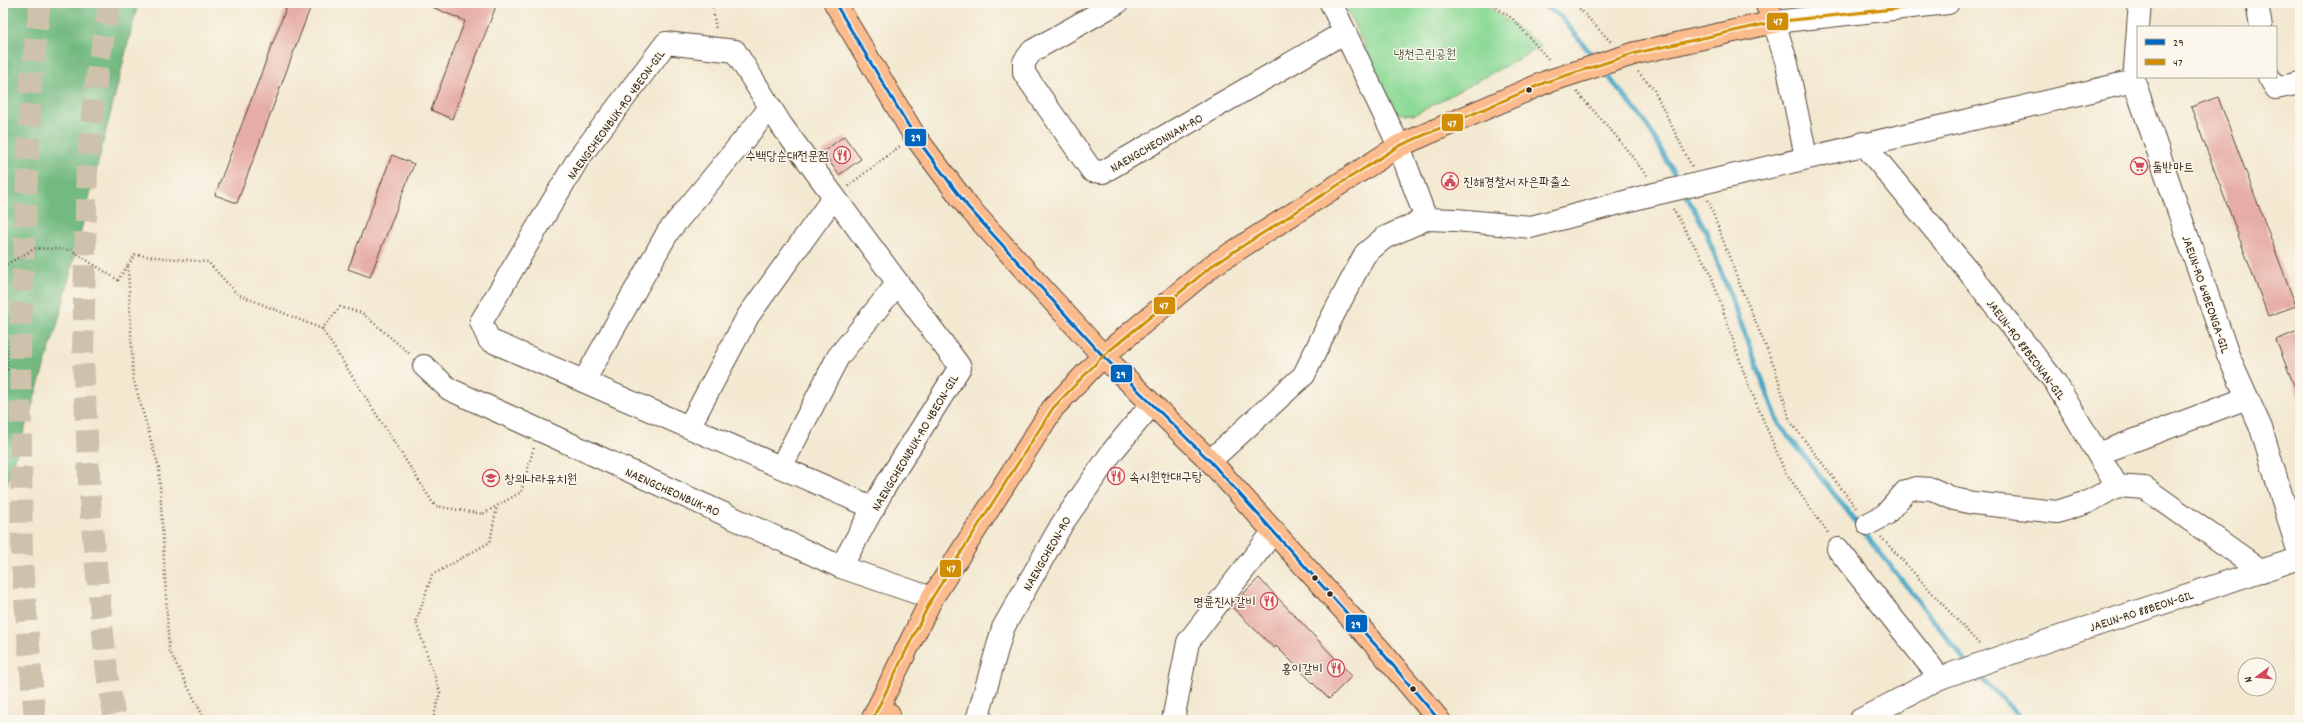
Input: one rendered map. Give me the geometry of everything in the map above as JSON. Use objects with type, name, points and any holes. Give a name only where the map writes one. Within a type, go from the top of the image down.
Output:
[{"type":"main road","points":[[835,3],[914,135],[968,207],[1103,356],[1151,405],[1210,461],[1380,650],[1439,720]]},
{"type":"main road","points":[[884,719],[932,598],[1053,408],[1103,356],[1213,265],[1399,146],[1550,74],[1630,58],[1770,12]]},
{"type":"street","name":"NAENGCHEONNAM-RO","points":[[1117,3],[1032,51],[1024,62],[1024,73],[1092,171],[1103,172],[1345,32]]},
{"type":"street","points":[[1331,3],[1399,146],[1426,219]]},
{"type":"street","points":[[1806,157],[1787,64],[1770,12],[1948,3]]},
{"type":"street","name":"JAEUN-RO 64BEONGA-GIL","points":[[2138,26],[2140,3]]},
{"type":"street","points":[[2257,3],[2261,26]]},
{"type":"street","name":"JAEUN-RO 64BEONGA-GIL","points":[[2137,40],[2134,81],[2228,355],[2261,428],[2300,558]]},
{"type":"street","name":"NAENGCHEONBUK-RO 4BEON-GIL","points":[[584,381],[489,340],[481,322],[578,159],[666,43],[734,51],[770,108],[960,367],[874,508],[841,567]]},
{"type":"street","points":[[2270,78],[2276,88],[2300,83]]},
{"type":"street","points":[[1210,461],[1304,375],[1365,254],[1384,238],[1426,219],[1456,220],[1531,227],[1648,188],[1702,183],[1806,157],[2134,81]]},
{"type":"street","points":[[770,108],[668,232],[584,381],[874,508]]},
{"type":"street","name":"JAEUN-RO 88BEONAN-GIL","points":[[1863,144],[1966,268],[2055,382],[2117,486]]},
{"type":"street","points":[[689,427],[748,316],[834,197]]},
{"type":"street","points":[[781,467],[838,358],[898,283]]},
{"type":"street","name":"NAENGCHEONBUK-RO","points":[[424,366],[449,388],[539,430],[841,567],[932,598]]},
{"type":"street","points":[[2098,454],[2247,398]]},
{"type":"street","name":"NAENGCHEON-RO","points":[[977,720],[1003,628],[1062,524],[1112,452],[1151,405]]},
{"type":"street","points":[[1868,524],[1885,515],[1906,491],[1916,488],[1932,489],[1954,498],[1973,503],[2057,512],[2088,502],[2117,486],[2145,488],[2262,571]]},
{"type":"street","points":[[1173,720],[1188,642],[1274,532]]},
{"type":"street","points":[[1838,549],[1950,674]]},
{"type":"street","name":"JAEUN-RO 88BEON-GIL","points":[[1860,720],[1950,674],[2300,558]]},
{"type":"path","points":[[712,3],[719,49]]},
{"type":"path","points":[[1490,3],[1513,19],[1550,74]]},
{"type":"path","points":[[1574,3],[1630,58],[1653,88],[1702,183],[1739,283],[1775,368],[1790,421],[1868,524],[1987,661]]},
{"type":"path","points":[[1575,89],[1616,136],[1648,188]]},
{"type":"path","points":[[834,197],[914,135]]},
{"type":"path","points":[[1669,204],[1710,272],[1745,376],[1786,472],[1838,549]]},
{"type":"path","points":[[3,377],[7,369],[3,267],[36,248],[71,250],[118,280],[135,255],[208,262],[237,294],[322,329],[435,506],[483,514],[521,492],[539,430]]},
{"type":"path","points":[[128,265],[133,378],[159,468],[168,650],[205,720]]},
{"type":"path","points":[[322,329],[340,307],[362,313],[424,366]]},
{"type":"path","points":[[433,720],[440,692],[416,622],[432,575],[490,542],[497,506]]},
{"type":"green space","points":[[3,3],[138,3],[58,322],[3,498]]},
{"type":"green space","name":"냉천근린공원","points":[[1344,3],[1483,3],[1542,46],[1414,115],[1396,113]]},
{"type":"building","points":[[288,3],[312,3],[237,203],[215,195]]},
{"type":"building","points":[[423,3],[487,3],[496,6],[452,119],[431,110],[465,21]]},
{"type":"building","points":[[2218,97],[2296,306],[2268,316],[2191,107]]},
{"type":"building","name":"수백당순대전문점","points":[[844,136],[861,159],[839,175],[823,152]]},
{"type":"building","points":[[392,155],[414,164],[370,277],[348,269]]},
{"type":"building","points":[[2300,330],[2300,398],[2299,398],[2276,340]]},
{"type":"building","points":[[1259,578],[1352,676],[1329,699],[1276,646],[1274,648],[1231,606]]},
{"type":"waterway","points":[[1540,3],[1561,17],[1596,60]]},
{"type":"waterway","points":[[1603,70],[1646,123],[1679,182]]},
{"type":"waterway","points":[[1685,193],[1705,229],[1779,424],[1967,663]]},
{"type":"waterway","points":[[1975,672],[2023,720]]},
{"type":"tunnel","points":[[35,720],[22,563],[20,346],[31,81],[40,3]]},
{"type":"tunnel","points":[[110,3],[98,66],[87,161],[83,357],[91,517],[107,672],[115,720]]},
{"type":"transit line","name":"29","points":[[835,3],[914,135],[968,207],[1103,356],[1210,461],[1380,650],[1439,720]]},
{"type":"transit line","name":"47","points":[[872,720],[932,598],[1053,408],[1103,356],[1213,265],[1399,146],[1546,82],[1636,53],[1774,22],[1948,3]]},
{"type":"place","name":"수백당순대전문점","points":[[842,155]]},
{"type":"place","name":"둘반마트","points":[[2139,166]]},
{"type":"place","name":"진해경찰서 자은파출소","points":[[1450,181]]},
{"type":"place","name":"속시원한대구탕","points":[[1116,476]]},
{"type":"place","name":"창의나라유치원","points":[[491,478]]},
{"type":"place","name":"명륜진사갈비","points":[[1269,601]]},
{"type":"place","name":"홍이갈비","points":[[1336,668]]}]
